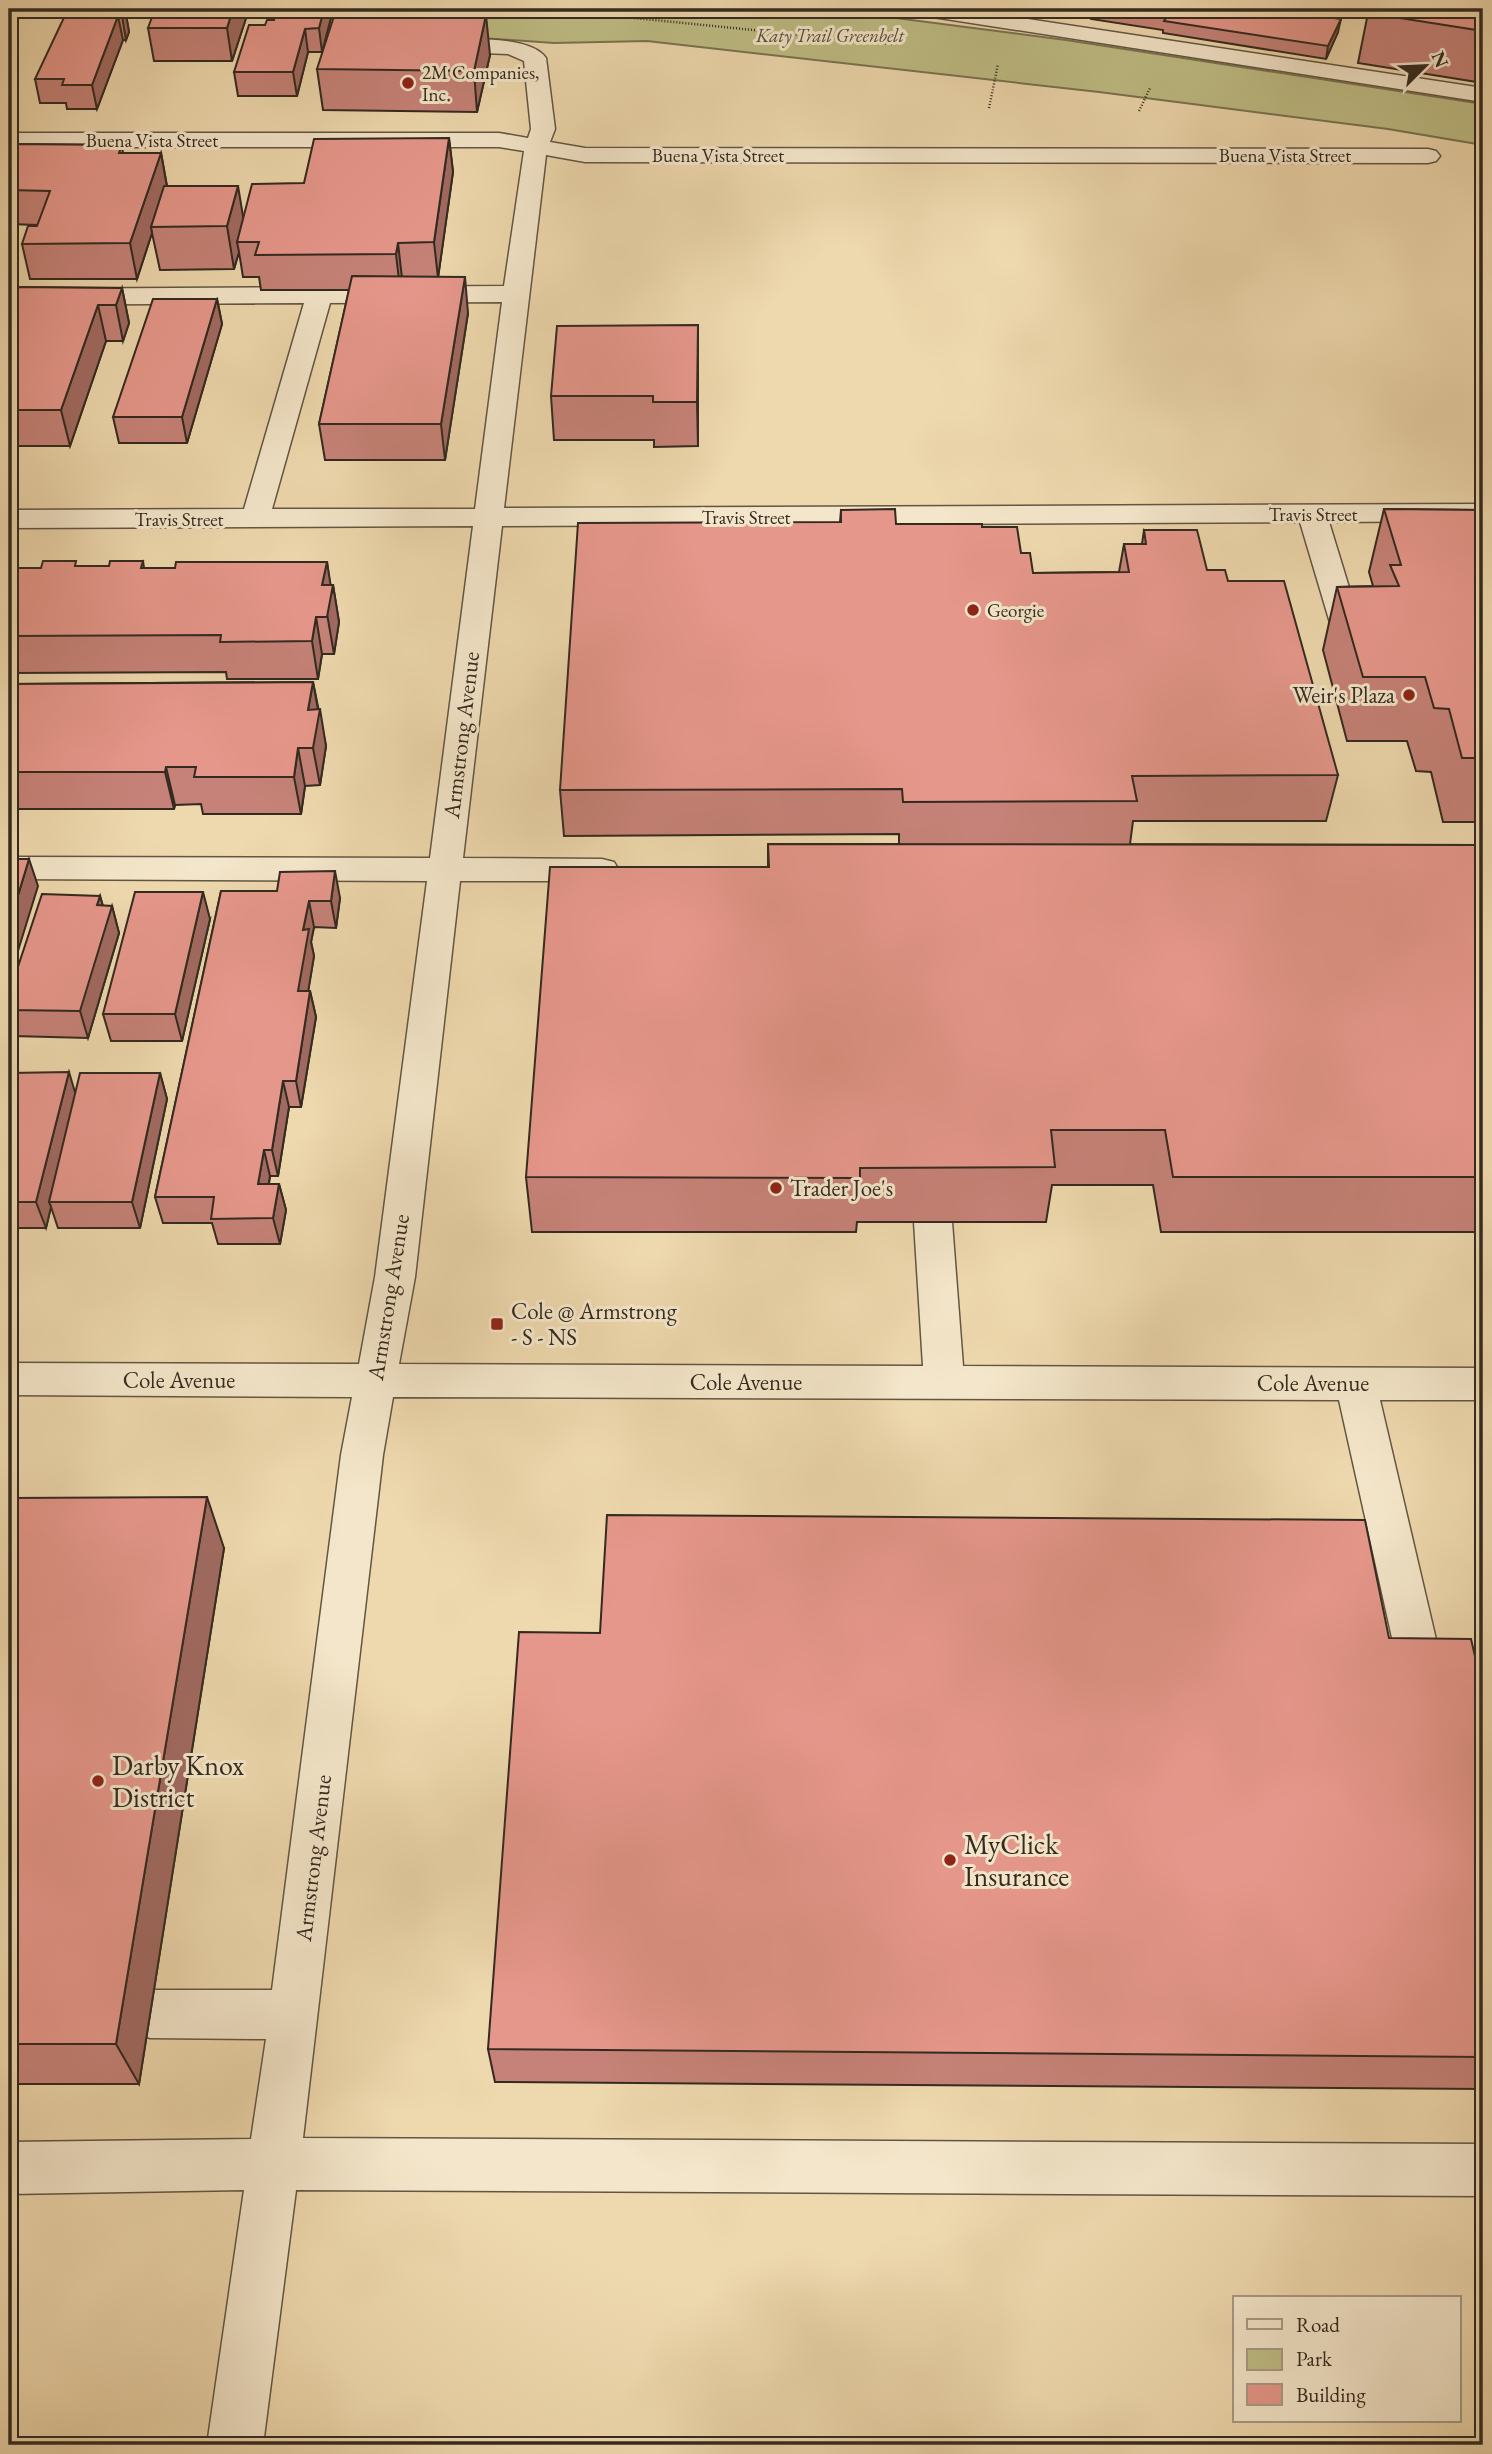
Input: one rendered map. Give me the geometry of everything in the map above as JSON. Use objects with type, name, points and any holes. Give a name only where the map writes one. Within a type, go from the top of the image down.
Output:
[{"type":"street","points":[[920,9],[1483,95]]},
{"type":"street","name":"Armstrong Avenue","points":[[235,2445],[294,2015],[362,1455],[395,1277],[532,161],[543,129],[535,58],[512,48],[419,46]]},
{"type":"street","name":"Buena Vista Street","points":[[9,140],[499,140],[585,155],[1428,156]]},
{"type":"street","points":[[9,296],[515,294]]},
{"type":"street","points":[[255,519],[318,295]]},
{"type":"street","name":"Travis Street","points":[[9,519],[1483,513]]},
{"type":"street","points":[[1312,514],[1354,650]]},
{"type":"street","points":[[9,868],[632,870]]},
{"type":"street","points":[[933,1222],[944,1382]]},
{"type":"street","name":"Cole Avenue","points":[[9,1380],[1483,1384]]},
{"type":"street","points":[[1356,1383],[1423,1678]]},
{"type":"street","points":[[150,2014],[294,2015]]},
{"type":"street","points":[[9,2168],[273,2164],[1483,2171]]},
{"type":"path","points":[[989,108],[998,65]]},
{"type":"path","points":[[1138,112],[1155,77]]},
{"type":"green space","name":"Katy Trail Greenbelt","points":[[297,9],[826,9],[1066,40],[1483,104],[1483,145],[1388,129],[1099,92],[647,41],[554,43],[352,29],[346,11]]},
{"type":"building","points":[[68,9],[124,9],[122,16],[118,16],[92,85],[62,85],[64,79],[35,79]]},
{"type":"building","points":[[155,9],[233,9],[227,28],[148,28]]},
{"type":"building","points":[[277,9],[324,9],[319,28],[305,29],[293,72],[234,72],[249,25],[265,25],[267,20],[274,20]]},
{"type":"building","points":[[1108,9],[1284,9],[1283,11],[1341,19],[1328,46],[1164,21],[1166,18]]},
{"type":"building","points":[[1370,9],[1483,9],[1483,31],[1368,13]]},
{"type":"building","points":[[335,13],[486,15],[474,71],[317,69]]},
{"type":"building","points":[[449,138],[434,242],[398,243],[396,254],[255,255],[259,242],[237,242],[252,184],[304,183],[314,139]]},
{"type":"building","points":[[9,144],[122,145],[119,153],[161,153],[130,243],[22,244],[28,226],[37,226],[50,191],[9,190]]},
{"type":"building","points":[[164,186],[238,186],[227,226],[151,227]]},
{"type":"building","points":[[352,276],[465,277],[441,424],[319,424]]},
{"type":"building","points":[[9,287],[122,288],[116,305],[98,305],[61,410],[9,410]]},
{"type":"building","points":[[153,299],[217,299],[182,417],[113,417]]},
{"type":"building","points":[[698,325],[697,402],[653,402],[653,396],[551,396],[557,326]]},
{"type":"building","points":[[895,509],[896,524],[982,524],[982,527],[1017,527],[1021,553],[1030,553],[1033,573],[1129,572],[1124,544],[1146,544],[1144,530],[1197,530],[1207,570],[1225,570],[1228,581],[1284,581],[1338,775],[1132,776],[1137,801],[903,802],[902,789],[560,790],[578,523],[841,522],[841,510]]},
{"type":"building","points":[[1384,509],[1483,510],[1483,758],[1462,758],[1449,709],[1434,708],[1425,677],[1363,677],[1337,587],[1399,586],[1390,565],[1401,565]]},
{"type":"building","points":[[43,561],[76,561],[75,566],[109,566],[110,561],[143,561],[141,568],[175,568],[176,562],[327,562],[322,585],[333,585],[327,617],[316,617],[312,641],[220,642],[221,635],[9,636],[9,568],[41,568]]},
{"type":"building","points":[[313,682],[308,710],[320,709],[313,748],[298,748],[294,777],[194,777],[196,767],[166,767],[165,772],[9,772],[9,684]]},
{"type":"building","points":[[768,844],[1483,845],[1483,1177],[1173,1177],[1165,1130],[1051,1130],[1055,1167],[860,1168],[860,1178],[526,1177],[550,867],[769,867]]},
{"type":"building","points":[[9,859],[29,859],[9,925]]},
{"type":"building","points":[[335,871],[331,901],[309,901],[303,930],[309,929],[298,991],[310,991],[296,1081],[283,1081],[272,1150],[264,1150],[258,1184],[279,1184],[273,1218],[211,1219],[214,1197],[155,1197],[221,891],[277,891],[280,872]]},
{"type":"building","points":[[135,892],[203,892],[175,1014],[103,1014]]},
{"type":"building","points":[[42,894],[100,896],[97,905],[112,906],[80,1011],[9,1010],[9,994]]},
{"type":"building","points":[[69,1072],[36,1202],[9,1202],[9,1073]]},
{"type":"building","points":[[80,1073],[160,1073],[132,1202],[49,1202]]},
{"type":"building","name":"Darby Knox District","points":[[207,1497],[116,2044],[9,2044],[9,1498]]},
{"type":"building","points":[[607,1515],[1365,1520],[1389,1638],[1471,1639],[1483,1691],[1483,2057],[488,2049],[519,1632],[600,1633]]},
{"type":"place","name":"2M Companies, Inc.","points":[[408,83]]},
{"type":"place","name":"Georgie","points":[[973,610]]},
{"type":"place","name":"Weir's Plaza","points":[[1409,695]]},
{"type":"place","name":"Trader Joe's","points":[[776,1188]]},
{"type":"place","name":"Cole @ Armstrong - S - NS","points":[[497,1324]]},
{"type":"place","name":"Darby Knox District","points":[[98,1781]]},
{"type":"place","name":"MyClick Insurance","points":[[950,1860]]}]
